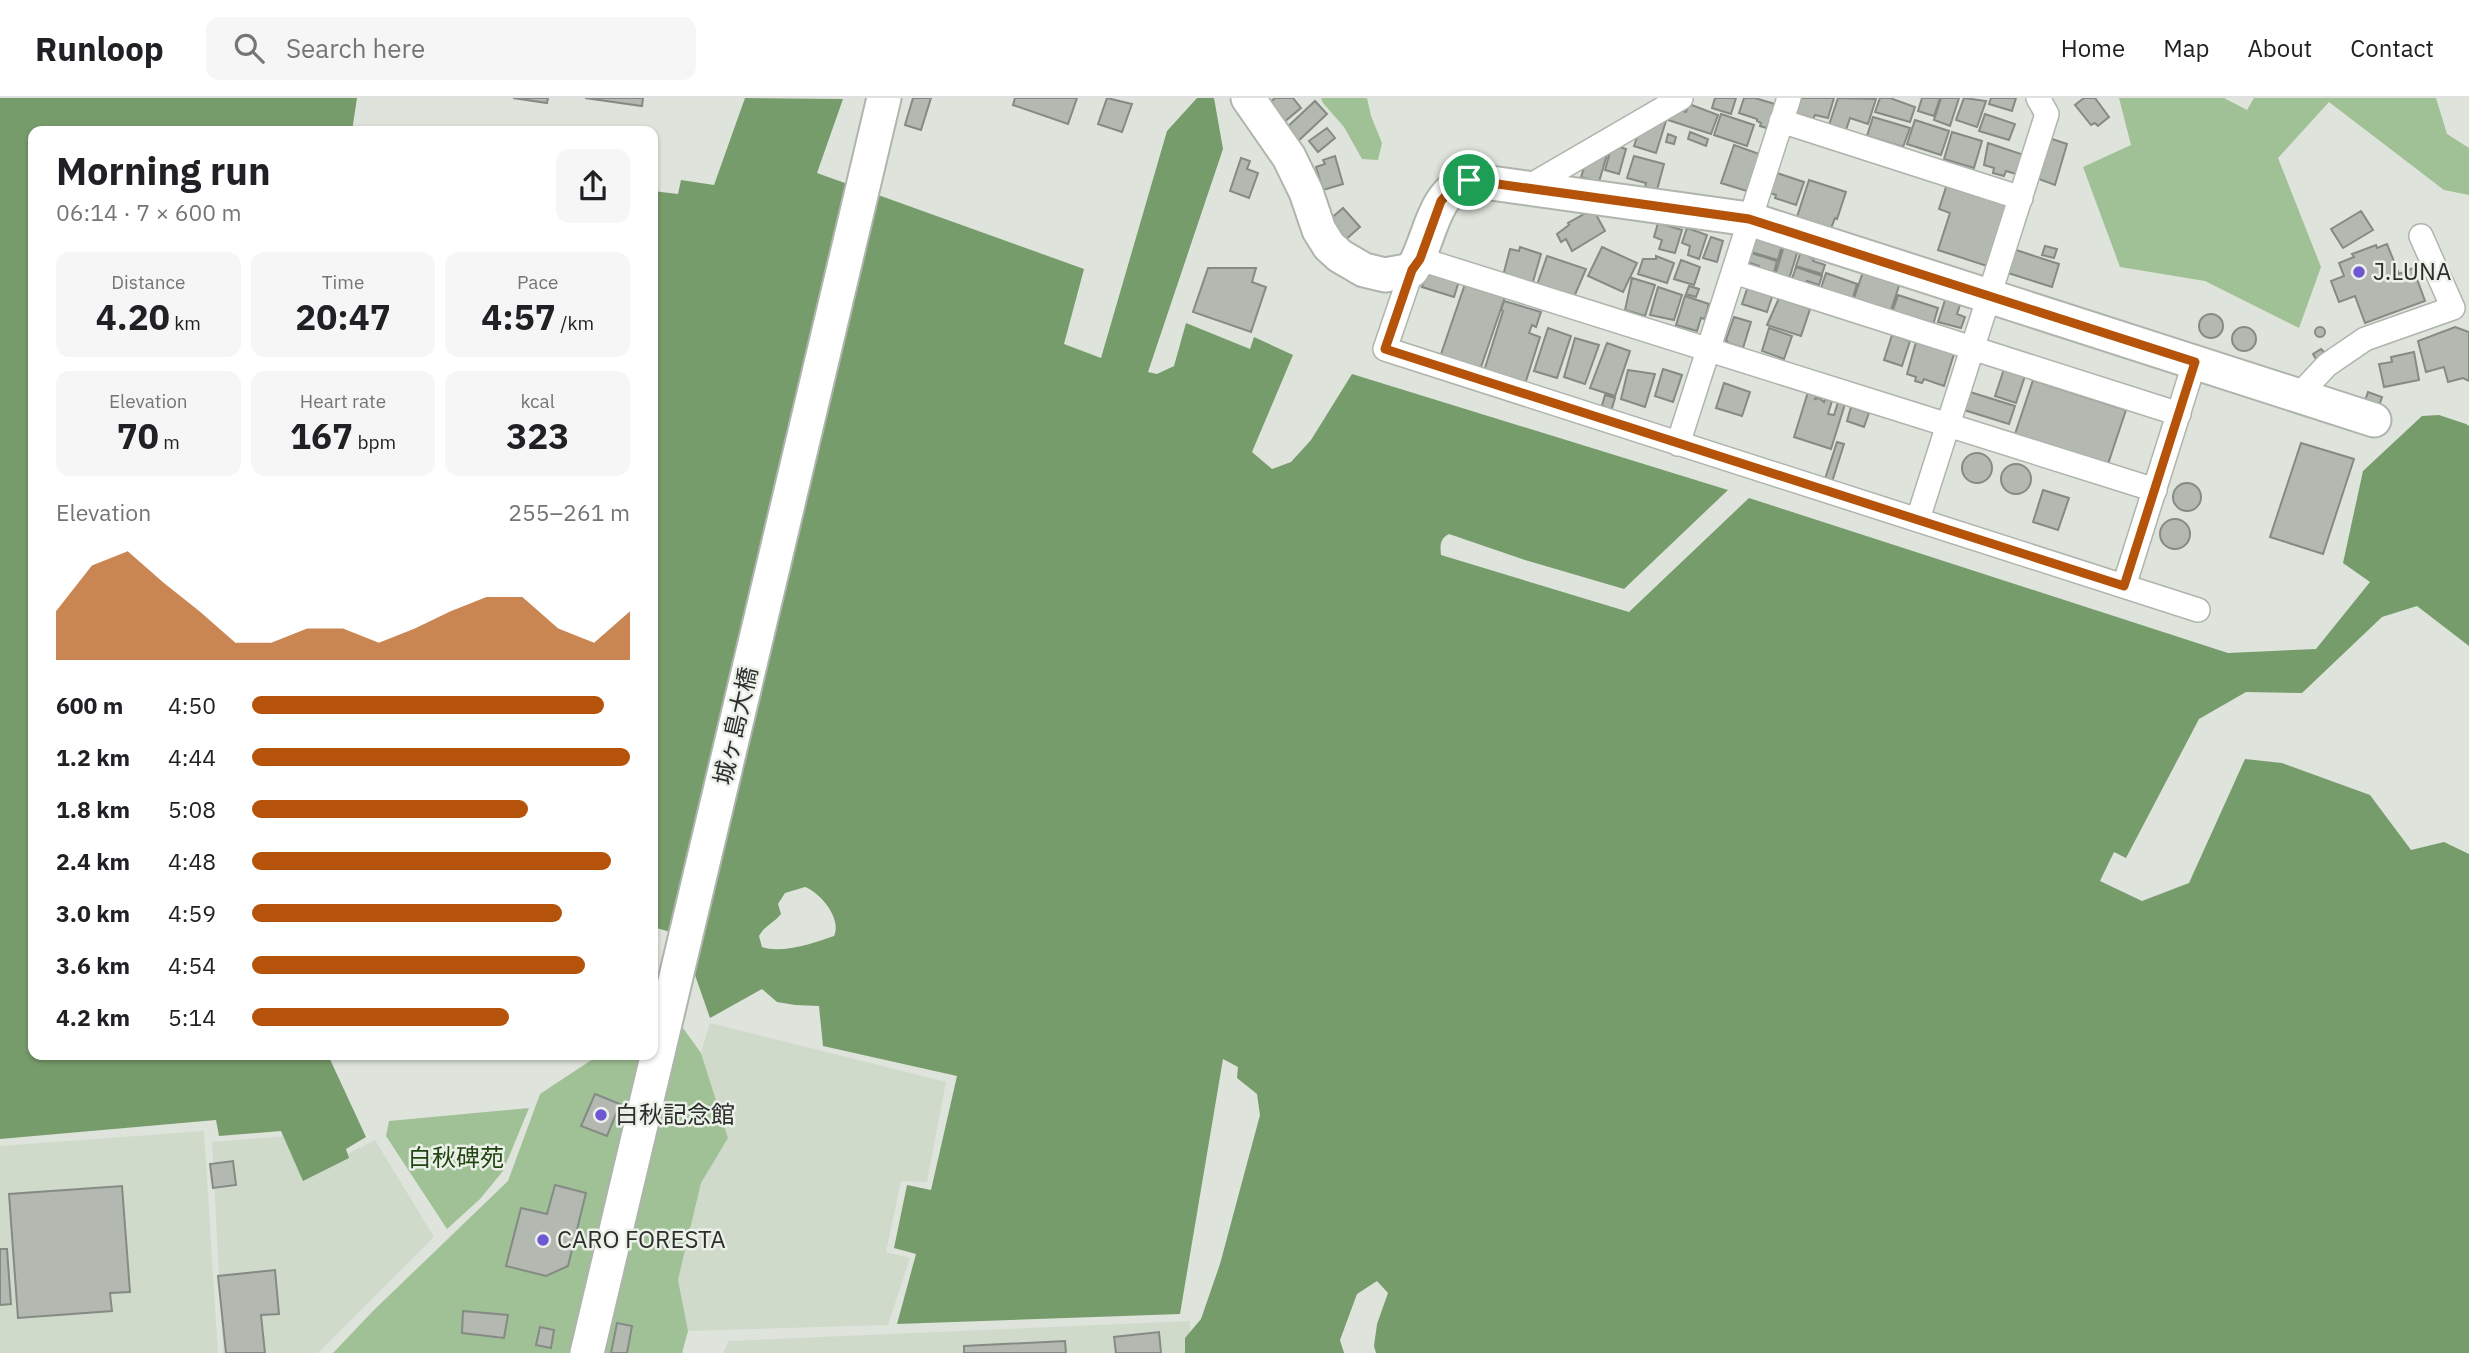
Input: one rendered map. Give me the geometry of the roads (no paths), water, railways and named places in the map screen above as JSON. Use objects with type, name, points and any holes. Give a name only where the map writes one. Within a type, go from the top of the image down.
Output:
[{"type":"street","name":"城ヶ島大橋","points":[[658,1053],[884,98]]},
{"type":"street","points":[[1248,98],[1289,158],[1329,246],[1364,270],[1385,275],[1416,265],[1709,349],[2155,491]]},
{"type":"street","points":[[1528,187],[1681,98]]},
{"type":"street","points":[[1678,444],[1789,98]]},
{"type":"street","points":[[1919,519],[2047,114],[2038,98]]},
{"type":"street","points":[[1781,121],[2021,198]]},
{"type":"street","points":[[2198,610],[1385,349],[1441,201],[1456,184],[1482,180],[1749,219],[2374,419]]},
{"type":"street","points":[[2299,395],[2327,365],[2365,339],[2453,308],[2421,236]]},
{"type":"street","points":[[1734,272],[2179,414]]},
{"type":"street","points":[[2124,586],[2195,362]]},
{"type":"street","name":"城ヶ島大橋","points":[[587,1353],[656,1060]]},
{"type":"place","name":"J.LUNA","points":[[2359,272]]},
{"type":"place","name":"白秋記念館","points":[[601,1115]]},
{"type":"place","name":"CARO FORESTA","points":[[543,1240]]},
{"type":"park label","name":"白秋碑苑","points":[[456,1158]]}]
